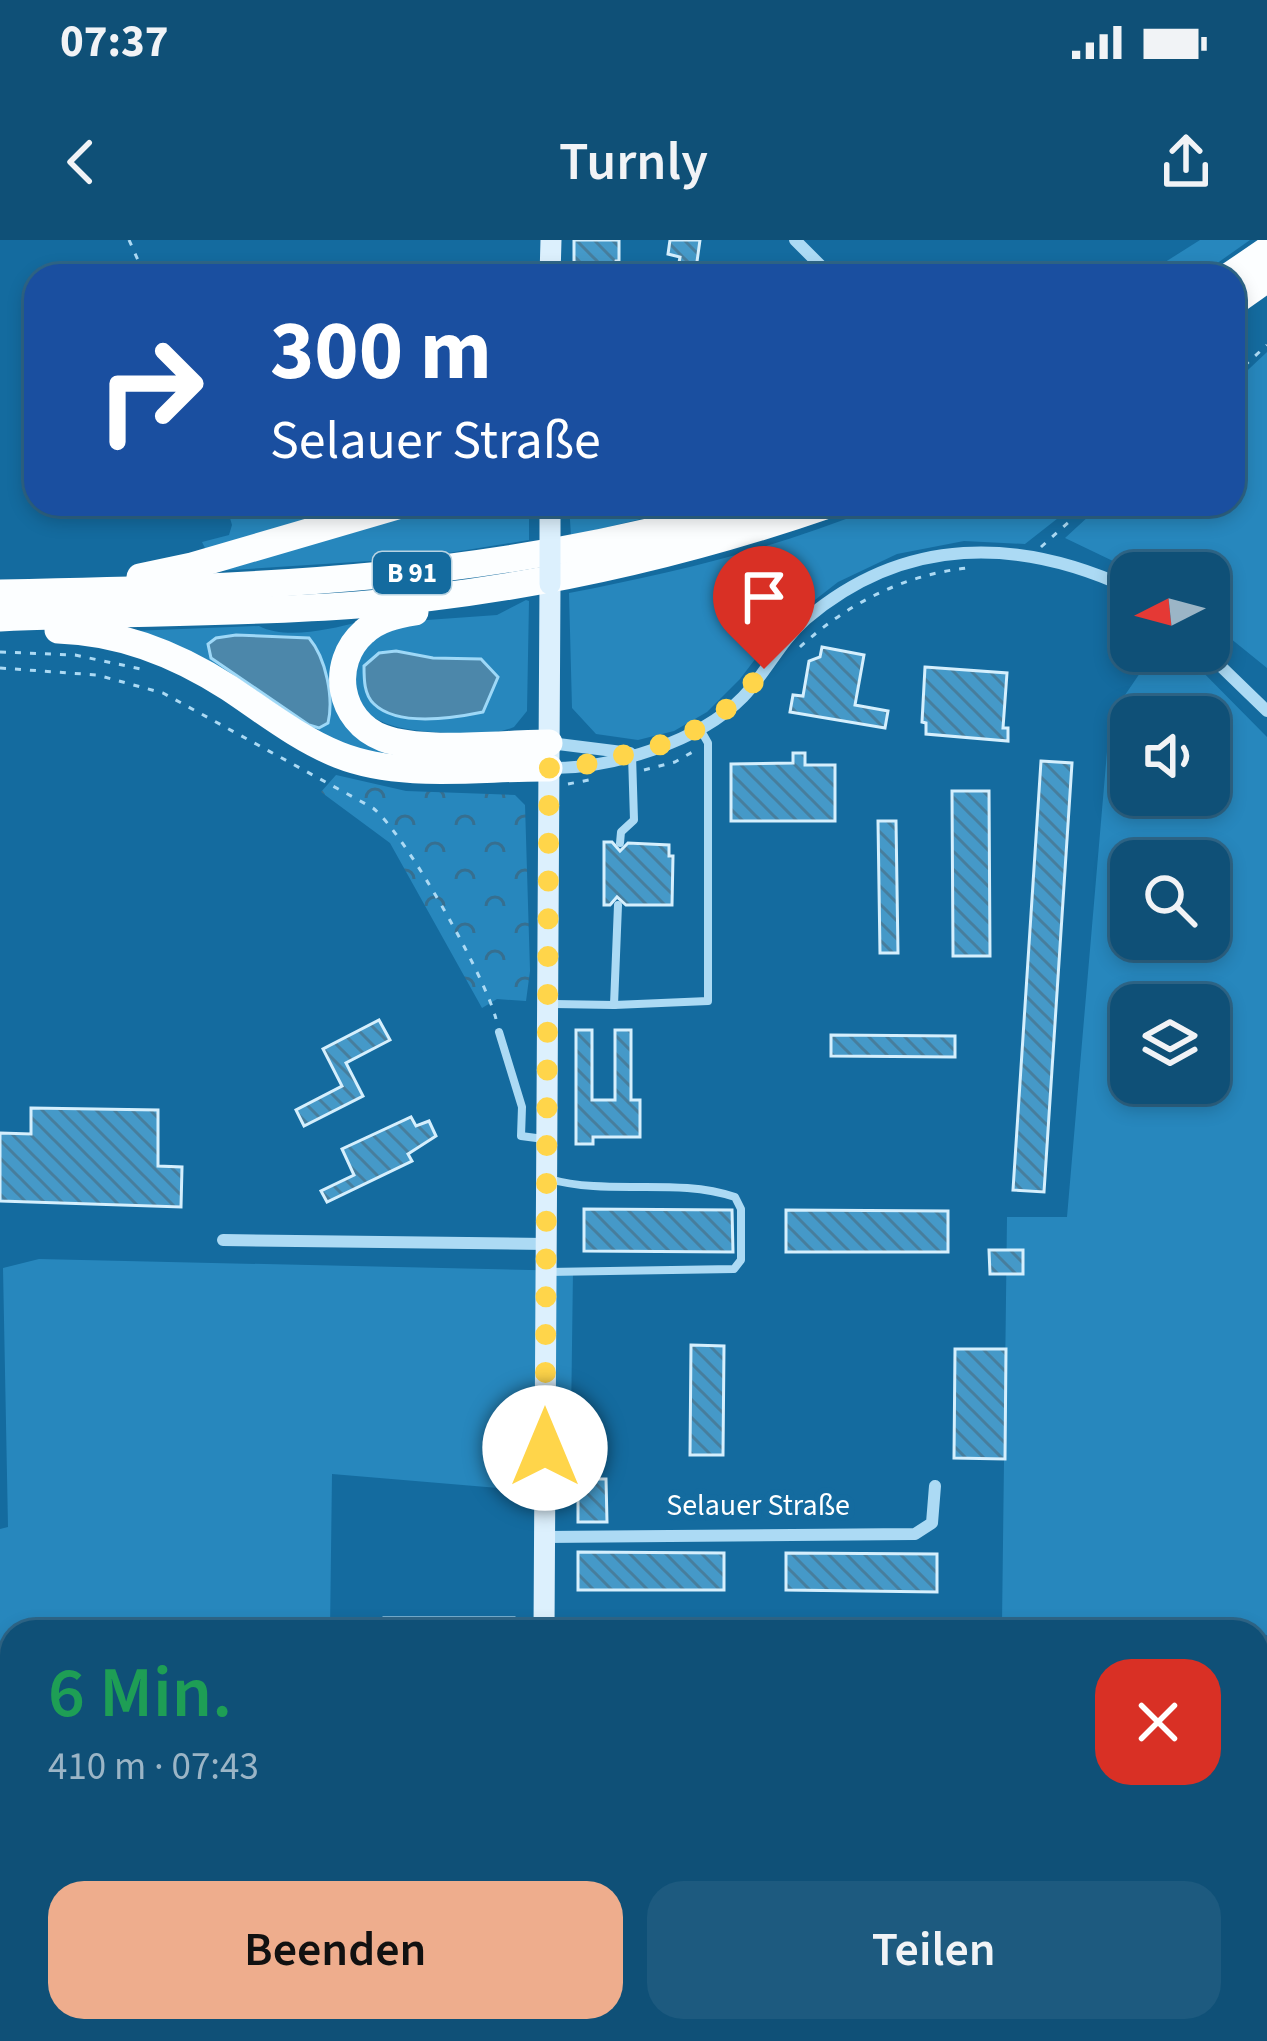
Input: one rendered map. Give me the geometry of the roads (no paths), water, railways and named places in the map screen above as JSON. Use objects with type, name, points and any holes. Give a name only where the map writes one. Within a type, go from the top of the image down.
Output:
[{"type":"highway","points":[[66,591],[100,580],[192,566],[363,516]]},
{"type":"highway","name":"B 91","points":[[0,593],[274,585],[459,568],[607,543],[707,516]]},
{"type":"highway","name":"B 91","points":[[0,620],[272,610],[475,592],[685,550],[793,516]]},
{"type":"highway","points":[[475,592],[454,605],[382,620],[362,634],[344,665],[343,689],[350,710],[373,734],[393,741],[549,765]]},
{"type":"highway","points":[[0,620],[27,630],[108,636],[166,654],[216,680],[308,741],[362,763],[404,768],[549,765]]},
{"type":"main road","points":[[544,1620],[550,516]]},
{"type":"street","points":[[795,240],[819,264]]},
{"type":"street","points":[[549,765],[588,766],[665,746],[700,729],[744,696],[803,622],[856,585],[900,567],[941,556],[1002,551],[1033,554],[1110,579]]},
{"type":"street","points":[[1227,672],[1267,711]]},
{"type":"street","points":[[549,765],[583,744],[632,753]]},
{"type":"street","points":[[223,1240],[546,1244]]},
{"type":"street","name":"Selauer Straße","points":[[544,1537],[915,1534],[932,1523],[935,1486]]},
{"type":"lane","points":[[548,1004],[708,1001],[708,743],[700,729]]},
{"type":"lane","points":[[620,843],[621,832],[634,820],[632,753]]},
{"type":"lane","points":[[614,1005],[618,905]]},
{"type":"lane","points":[[499,1032],[521,1107],[521,1136],[547,1139]]},
{"type":"lane","points":[[546,1273],[734,1269],[742,1260],[741,1209],[735,1197],[705,1187],[580,1188],[547,1178]]}]
